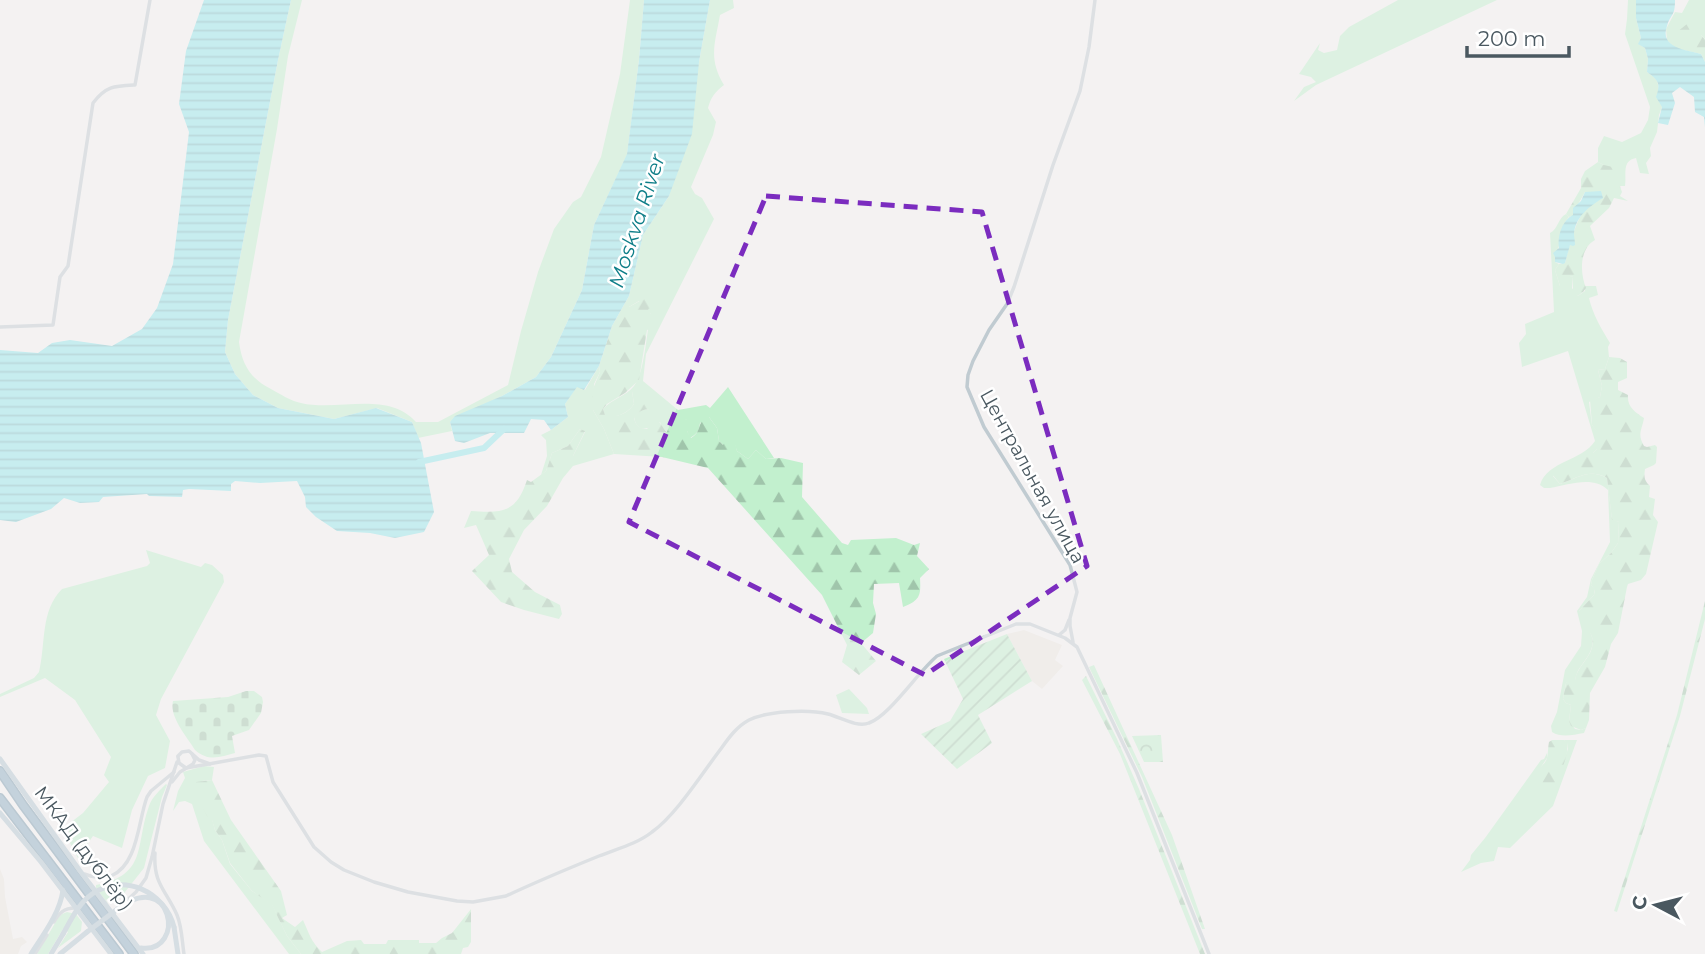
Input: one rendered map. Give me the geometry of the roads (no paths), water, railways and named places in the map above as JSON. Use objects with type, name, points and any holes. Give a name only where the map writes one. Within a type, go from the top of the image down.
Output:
[{"type":"highway","points":[[0,771],[134,954]]},
{"type":"highway","points":[[0,798],[119,954]]},
{"type":"main road","name":"МКАД (дублёр)","points":[[0,759],[143,954]]},
{"type":"main road","points":[[0,813],[111,954]]},
{"type":"main road","points":[[51,954],[77,910],[89,896],[118,885],[134,886],[153,894],[168,911],[174,927],[178,954]]},
{"type":"main road","points":[[33,954],[55,913],[63,890]]},
{"type":"main road","points":[[60,954],[124,904],[137,898],[147,899],[159,908],[168,925],[168,940],[161,949],[149,951],[134,941]]},
{"type":"street","points":[[0,327],[53,325],[60,277],[68,266],[93,103],[102,92],[114,86],[135,85],[150,0]]},
{"type":"street","name":"Центральная улица","points":[[1095,0],[1080,91],[1014,287],[1007,304],[989,330],[973,361],[967,387],[985,427],[1070,565],[1077,592],[1070,618],[1074,643],[1137,773],[1209,954]]},
{"type":"street","points":[[1059,635],[1065,630],[1070,618]]},
{"type":"street","points":[[178,757],[180,765],[188,768],[259,754],[266,756],[273,782],[292,813],[314,847],[331,862],[354,874],[401,890],[473,902],[506,896],[651,833],[671,814],[738,728],[755,718],[804,712],[830,714],[854,723],[866,724],[879,717],[926,665],[943,652],[1017,624],[1030,624],[1074,643]]},
{"type":"street","points":[[124,904],[146,878],[178,757],[184,751],[200,761],[212,764]]},
{"type":"street","points":[[167,792],[177,776],[194,762],[192,754]]},
{"type":"street","points":[[80,871],[87,876],[100,878],[108,877],[123,868],[133,851],[150,791],[174,772]]},
{"type":"street","points":[[157,837],[156,874],[160,887],[176,915],[184,954]]},
{"type":"street","points":[[33,954],[60,913],[69,908],[77,908]]},
{"type":"water","points":[[204,0],[291,0],[228,320],[225,352],[235,374],[253,395],[278,408],[334,419],[376,408],[412,422],[421,443],[434,512],[424,532],[395,538],[337,531],[306,507],[305,497],[297,481],[235,481],[231,484],[231,491],[189,489],[183,490],[182,497],[147,494],[103,497],[99,502],[80,503],[64,498],[51,509],[16,522],[0,520],[0,350],[38,353],[52,343],[70,340],[112,346],[142,329],[157,308],[173,264],[189,132],[179,104],[186,51]]},
{"type":"water","points":[[644,0],[710,0],[699,62],[692,134],[669,196],[643,235],[629,296],[612,326],[599,366],[584,390],[577,387],[565,404],[568,417],[551,430],[544,420],[531,419],[524,433],[490,433],[464,443],[455,441],[450,422],[455,416],[502,396],[536,377],[551,357],[582,290],[594,225],[627,154]]},
{"type":"water","points":[[1636,0],[1675,0],[1674,12],[1668,22],[1667,39],[1676,47],[1701,54],[1705,62],[1705,127],[1704,117],[1695,112],[1694,97],[1680,87],[1672,93],[1675,103],[1668,125],[1658,123],[1662,107],[1656,97],[1656,80],[1647,72],[1645,48],[1638,44],[1641,38],[1636,18]]},
{"type":"water","points":[[1601,191],[1603,198],[1589,208],[1575,227],[1575,245],[1570,245],[1565,263],[1555,262],[1553,253],[1559,248],[1561,229],[1573,215],[1573,208],[1581,201],[1585,192]]},
{"type":"waterway","name":"Moskva River","points":[[419,462],[484,448],[504,429]]}]
